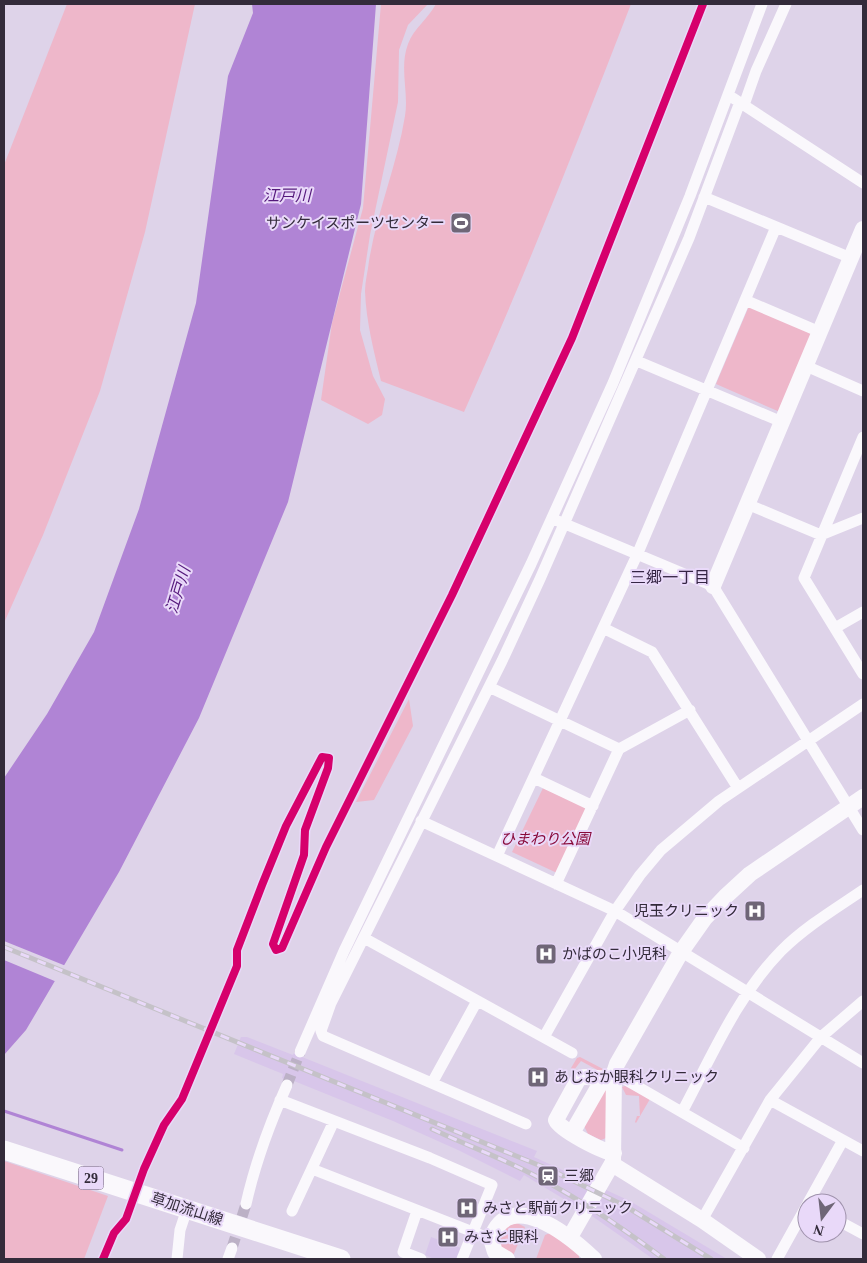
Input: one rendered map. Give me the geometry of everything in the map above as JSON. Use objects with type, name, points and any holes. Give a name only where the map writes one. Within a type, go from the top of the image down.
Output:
[{"type":"main road","name":"草加流山線","points":[[4,1150],[341,1259]]},
{"type":"street","points":[[300,1052],[342,956],[552,518],[629,347],[690,196],[762,4]]},
{"type":"street","points":[[526,1124],[323,1036],[321,1031],[331,1003],[489,686],[565,524],[637,361],[742,104],[786,4]]},
{"type":"street","points":[[728,95],[863,183]]},
{"type":"street","points":[[704,197],[851,258]]},
{"type":"street","points":[[497,856],[637,555],[776,227]]},
{"type":"street","points":[[713,586],[863,229]]},
{"type":"street","points":[[745,300],[820,332]]},
{"type":"street","points":[[637,361],[782,422]]},
{"type":"street","points":[[806,366],[863,390]]},
{"type":"street","points":[[863,437],[804,578],[863,674]]},
{"type":"street","points":[[747,504],[821,535],[863,518]]},
{"type":"street","points":[[552,518],[713,586],[863,830]]},
{"type":"street","points":[[835,628],[863,612]]},
{"type":"street","points":[[603,628],[652,652],[738,788]]},
{"type":"street","points":[[489,686],[619,749]]},
{"type":"street","points":[[544,1038],[614,911],[661,850],[700,815],[863,704]]},
{"type":"street","points":[[556,884],[619,749],[690,710]]},
{"type":"street","points":[[534,778],[593,806]]},
{"type":"street","points":[[572,1133],[621,1057],[681,952],[705,918],[750,874],[863,797]]},
{"type":"street","points":[[421,822],[614,911],[863,1063]]},
{"type":"street","points":[[682,1112],[748,992],[781,951],[811,925],[863,890]]},
{"type":"street","points":[[364,938],[572,1053]]},
{"type":"street","points":[[432,1083],[477,1001]]},
{"type":"street","points":[[702,1220],[770,1100],[821,1037],[863,1001]]},
{"type":"street","points":[[570,1237],[614,1159],[608,1076]]},
{"type":"street","points":[[744,1148],[682,1112],[608,1076],[579,1078],[556,1118],[557,1124],[603,1150],[758,1259]]},
{"type":"street","points":[[246,1204],[250,1187],[287,1085]]},
{"type":"street","points":[[280,1100],[430,1158],[492,1185],[462,1259]]},
{"type":"street","points":[[770,1100],[863,1151]]},
{"type":"street","points":[[292,1211],[334,1121]]},
{"type":"street","points":[[814,1193],[843,1140]]},
{"type":"street","points":[[312,1169],[490,1239],[496,1252],[507,1259]]},
{"type":"street","points":[[177,1259],[182,1208]]},
{"type":"street","points":[[417,1211],[402,1252],[422,1259]]},
{"type":"street","points":[[490,1239],[498,1223],[511,1215],[528,1216],[570,1237],[589,1256]]},
{"type":"street","points":[[777,1259],[797,1224]]},
{"type":"street","points":[[847,1225],[863,1234]]},
{"type":"street","points":[[228,1259],[232,1248]]},
{"type":"shaded area","points":[[241,1037],[247,1037],[293,1055],[295,1051],[302,1057],[537,1151],[534,1157],[630,1201],[727,1259],[653,1259],[592,1216],[524,1175],[520,1181],[458,1150],[393,1121],[294,1081],[293,1083],[282,1078],[283,1074],[234,1054]]},
{"type":"shaded area","points":[[431,1237],[461,1248],[457,1259],[434,1259],[425,1255]]},
{"type":"green space","points":[[67,4],[195,4],[145,232],[100,391],[43,535],[4,623],[4,165]]},
{"type":"green space","points":[[381,4],[428,4],[408,25],[399,50],[398,102],[370,235],[361,294],[360,330],[373,376],[385,399],[382,415],[368,424],[321,400],[332,323],[363,208]]},
{"type":"green space","name":"サンケイスポーツセンター","points":[[436,4],[631,4],[550,209],[464,412],[381,381],[367,314],[365,291],[377,225],[405,116],[405,53],[414,33]]},
{"type":"green space","points":[[749,306],[814,333],[780,412],[716,384]]},
{"type":"green space","points":[[409,699],[413,726],[374,800],[356,802]]},
{"type":"green space","name":"ひまわり公園","points":[[543,788],[586,808],[557,873],[512,852]]},
{"type":"green space","points":[[580,1057],[605,1070],[603,1073],[581,1061],[574,1070],[571,1068],[577,1058]]},
{"type":"green space","points":[[606,1086],[606,1138],[601,1140],[588,1134],[584,1126]]},
{"type":"green space","points":[[625,1086],[650,1099],[636,1123],[637,1116],[640,1116],[639,1096],[626,1095],[622,1087]]},
{"type":"green space","points":[[4,1161],[108,1196],[84,1259],[4,1259]]},
{"type":"green space","points":[[517,1223],[525,1227],[513,1256],[500,1248],[498,1241],[507,1226]]},
{"type":"green space","points":[[550,1233],[579,1254],[579,1259],[536,1259],[545,1235]]},
{"type":"water","name":"江戸川","points":[[252,4],[376,4],[361,204],[288,502],[199,718],[119,872],[26,1030],[4,1055],[4,778],[47,714],[94,632],[139,509],[196,303],[228,76],[253,13]]},
{"type":"pier","points":[[4,941],[66,966],[57,982],[4,960]]},
{"type":"waterway","points":[[4,1111],[122,1150]]},
{"type":"tunnel","points":[[287,1085],[300,1052]]},
{"type":"tunnel","points":[[232,1248],[246,1204]]},
{"type":"railway","points":[[4,947],[553,1171],[627,1207],[711,1259]]},
{"type":"railway","points":[[432,1129],[511,1164],[560,1189],[664,1259]]},
{"type":"cycle path","points":[[103,1259],[114,1233],[126,1219],[144,1169],[164,1125],[182,1099],[237,966],[237,950],[286,826],[322,757],[329,758],[328,768],[305,830],[304,855],[273,944],[276,950],[282,948],[326,847],[452,595],[572,338],[703,4]]},
{"type":"place","name":"サンケイスポーツセンター","points":[[461,223]]},
{"type":"place","name":"児玉クリニック","points":[[755,911]]},
{"type":"place","name":"かばのこ小児科","points":[[546,954]]},
{"type":"place","name":"あじおか眼科クリニック","points":[[538,1077]]},
{"type":"place","name":"三郷","points":[[548,1176]]},
{"type":"place","name":"みさと駅前クリニック","points":[[467,1208]]},
{"type":"place","name":"みさと眼科","points":[[448,1237]]},
{"type":"district","name":"三郷一丁目","points":[[670,577]]}]
